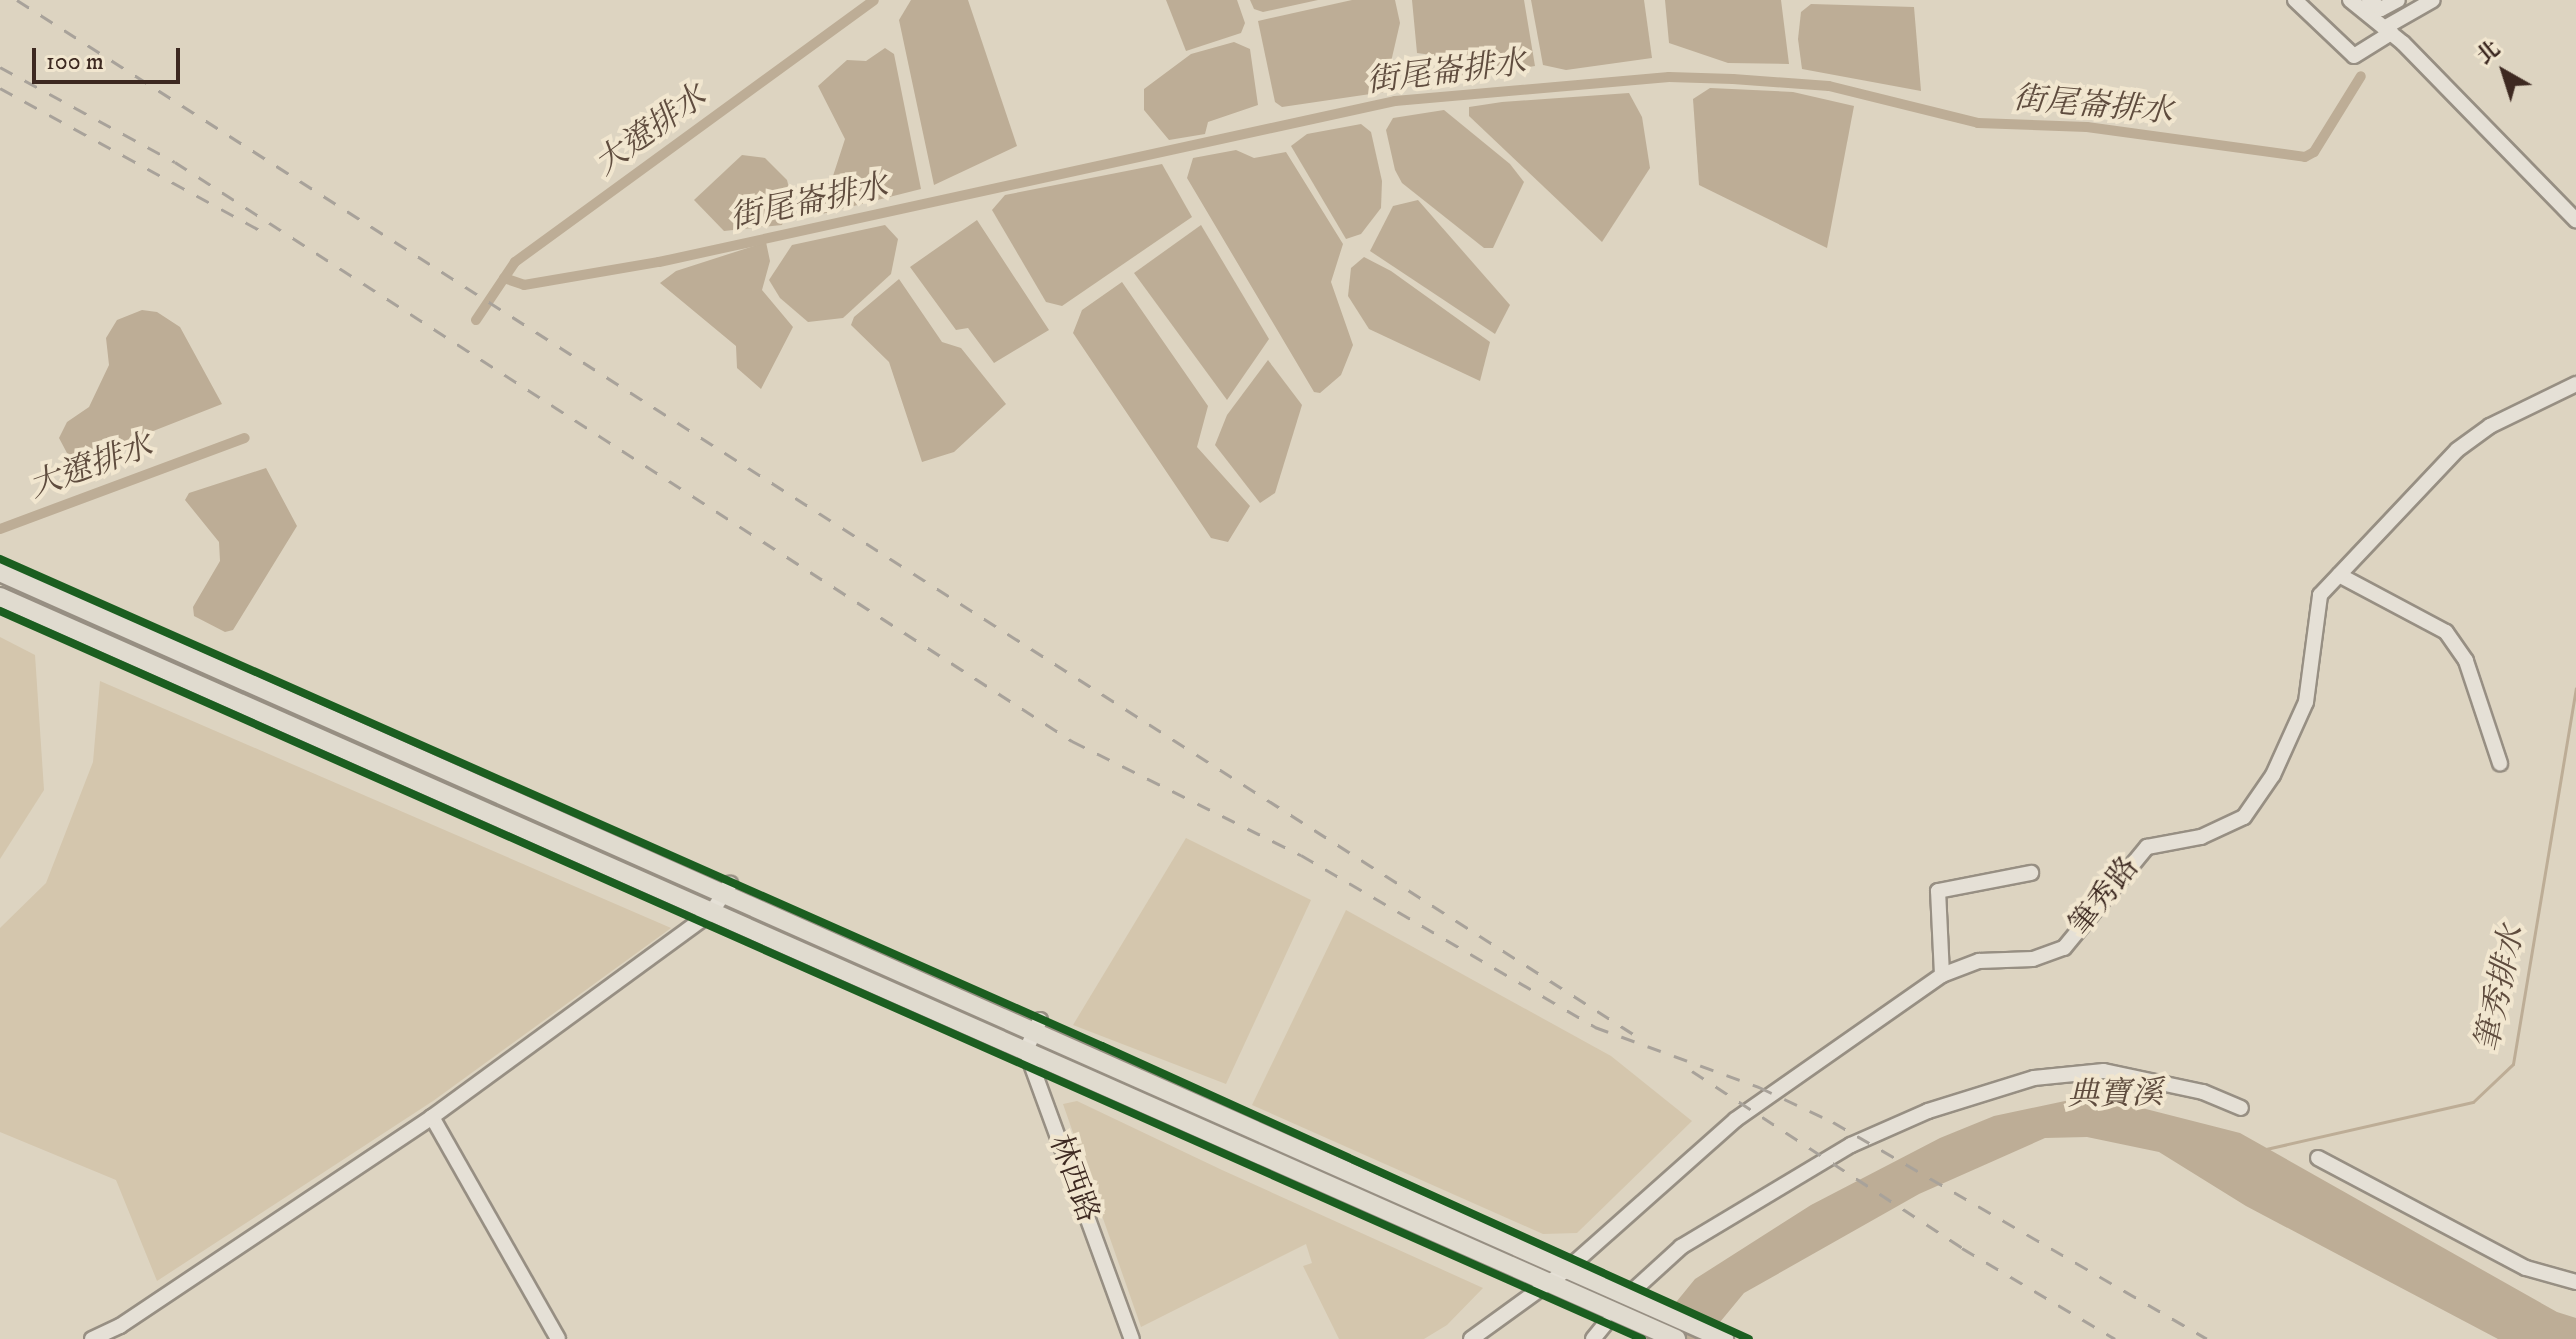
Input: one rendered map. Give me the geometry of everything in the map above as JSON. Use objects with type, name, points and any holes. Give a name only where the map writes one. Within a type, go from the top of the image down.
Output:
[{"type":"main road","points":[[0,572],[726,890],[1545,1283],[1676,1339]]},
{"type":"main road","points":[[0,597],[711,913],[1033,1035],[1565,1271],[1635,1294],[1724,1339]]},
{"type":"street","points":[[2295,0],[2354,56],[2433,0]]},
{"type":"street","points":[[2350,0],[2388,30],[2576,220]]},
{"type":"street","points":[[2388,30],[2374,4],[2398,0]]},
{"type":"street","name":"筆秀路","points":[[1471,1339],[1565,1271],[1735,1120],[1942,975],[1979,961],[2033,959],[2064,948],[2147,847],[2201,837],[2244,817],[2273,775],[2306,702],[2320,595],[2457,450],[2490,426],[2576,384]]},
{"type":"street","points":[[2339,575],[2446,632],[2466,661],[2500,763]]},
{"type":"street","points":[[1942,975],[1938,891],[2031,873]]},
{"type":"street","points":[[92,1339],[120,1326],[432,1117],[711,913],[726,890]]},
{"type":"street","name":"林西路","points":[[1033,1035],[1132,1339]]},
{"type":"street","points":[[1635,1294],[1681,1247],[1851,1145],[1928,1111],[2034,1078],[2104,1071],[2203,1092],[2241,1108]]},
{"type":"street","points":[[432,1117],[558,1339]]},
{"type":"street","points":[[2318,1158],[2514,1262],[2576,1282]]},
{"type":"street","points":[[1593,1339],[1605,1324]]},
{"type":"shaded area","points":[[911,0],[968,0],[1017,146],[934,185],[899,20]]},
{"type":"shaded area","points":[[1166,0],[1237,0],[1245,23],[1241,33],[1186,51]]},
{"type":"shaded area","points":[[1250,0],[1318,0],[1263,12],[1254,9]]},
{"type":"shaded area","points":[[1352,0],[1395,0],[1400,23],[1384,92],[1282,107],[1275,102],[1258,21]]},
{"type":"shaded area","points":[[1412,0],[1524,0],[1535,66],[1451,79],[1449,64],[1439,56],[1417,53]]},
{"type":"shaded area","points":[[1531,0],[1644,0],[1652,58],[1566,70],[1543,65]]},
{"type":"shaded area","points":[[1665,0],[1781,0],[1789,64],[1728,63],[1669,43]]},
{"type":"shaded area","points":[[1811,4],[1914,7],[1921,91],[1802,69],[1798,39],[1801,12]]},
{"type":"shaded area","points":[[1234,42],[1250,49],[1258,105],[1208,122],[1205,134],[1169,140],[1144,110],[1144,89],[1191,54]]},
{"type":"shaded area","points":[[885,48],[894,54],[921,189],[810,217],[806,209],[832,179],[845,139],[818,86],[847,60],[866,61]]},
{"type":"shaded area","points":[[1710,88],[1793,92],[1854,106],[1827,248],[1699,185],[1693,99]]},
{"type":"shaded area","points":[[1629,93],[1642,117],[1650,168],[1602,242],[1469,116],[1469,107],[1502,102]]},
{"type":"shaded area","points":[[1444,110],[1510,164],[1524,182],[1493,248],[1484,248],[1402,183],[1395,170],[1386,130],[1393,118]]},
{"type":"shaded area","points":[[1361,124],[1371,132],[1382,181],[1381,208],[1361,234],[1346,239],[1291,146],[1307,134]]},
{"type":"shaded area","points":[[1236,150],[1254,158],[1286,152],[1343,244],[1331,282],[1353,345],[1341,375],[1320,393],[1314,392],[1187,178],[1193,158]]},
{"type":"shaded area","points":[[742,155],[765,158],[787,180],[792,200],[782,225],[724,231],[694,200]]},
{"type":"shaded area","points":[[1162,164],[1192,217],[1062,306],[1046,302],[992,210],[1005,195]]},
{"type":"shaded area","points":[[1418,200],[1510,305],[1495,334],[1370,251],[1393,206]]},
{"type":"shaded area","points":[[977,220],[1049,330],[994,363],[968,328],[956,330],[910,267]]},
{"type":"shaded area","points":[[885,225],[898,239],[891,274],[843,318],[808,322],[780,298],[769,280],[792,245]]},
{"type":"shaded area","points":[[1201,225],[1269,339],[1227,400],[1134,273]]},
{"type":"shaded area","points":[[766,242],[770,261],[762,290],[793,327],[761,389],[737,368],[736,346],[660,283],[676,271]]},
{"type":"shaded area","points":[[1364,257],[1391,271],[1490,342],[1480,381],[1369,329],[1348,296],[1351,268]]},
{"type":"shaded area","points":[[899,279],[942,342],[961,348],[1006,404],[954,452],[922,462],[889,362],[851,325],[854,317]]},
{"type":"shaded area","points":[[1122,282],[1208,406],[1197,447],[1250,506],[1228,542],[1211,538],[1073,333],[1082,310]]},
{"type":"shaded area","points":[[142,310],[157,312],[180,327],[222,404],[82,459],[67,453],[59,438],[67,422],[89,407],[109,365],[106,338],[117,320]]},
{"type":"shaded area","points":[[1268,360],[1302,405],[1275,493],[1260,503],[1215,445],[1227,415]]},
{"type":"shaded area","points":[[266,468],[297,526],[233,630],[225,632],[194,616],[193,607],[220,561],[219,542],[185,500],[189,493]]},
{"type":"shaded area","points":[[0,637],[35,655],[44,790],[0,859]]},
{"type":"shaded area","points":[[100,681],[671,928],[433,1101],[157,1281],[116,1180],[0,1132],[0,928],[46,883],[93,762]]},
{"type":"shaded area","points":[[1186,838],[1311,900],[1226,1084],[1073,1025]]},
{"type":"shaded area","points":[[1346,910],[1611,1056],[1692,1121],[1577,1233],[1543,1234],[1252,1105]]},
{"type":"shaded area","points":[[1077,1101],[1483,1288],[1447,1325],[1424,1339],[1339,1339],[1303,1266],[1312,1263],[1306,1244],[1141,1327],[1063,1104]]},
{"type":"shaded area","points":[[2065,1101],[2138,1107],[2240,1133],[2557,1312],[2576,1318],[2576,1339],[2498,1339],[2246,1206],[2159,1152],[2087,1137],[2045,1138],[1919,1194],[1744,1293],[1706,1339],[1646,1339],[1695,1279],[1811,1205],[1940,1138],[1994,1116]]},
{"type":"waterway","name":"大遼排水","points":[[476,320],[515,262],[874,0]]},
{"type":"waterway","name":"街尾崙排水","points":[[504,278],[524,285],[659,262],[1395,101],[1669,77],[1733,79],[1829,86],[1978,123],[2087,127],[2305,157],[2314,152],[2361,76]]},
{"type":"waterway","name":"大遼排水","points":[[0,529],[245,438]]},
{"type":"waterway","name":"筆秀排水","points":[[2266,1149],[2473,1102],[2513,1064],[2576,688]]},
{"type":"railway","points":[[17,0],[1638,1037]]},
{"type":"railway","points":[[0,67],[175,162],[1072,741],[1301,855],[1595,1027],[1759,1087],[1833,1122],[2207,1339]]},
{"type":"railway","points":[[0,88],[263,232]]},
{"type":"railway","points":[[1692,1071],[1962,1248],[2115,1339]]},
{"type":"cycle path","points":[[0,559],[1102,1046],[1749,1339]]},
{"type":"cycle path","points":[[0,611],[1642,1339]]},
{"type":"water label","name":"典寶溪","points":[[2115,1095]]}]
